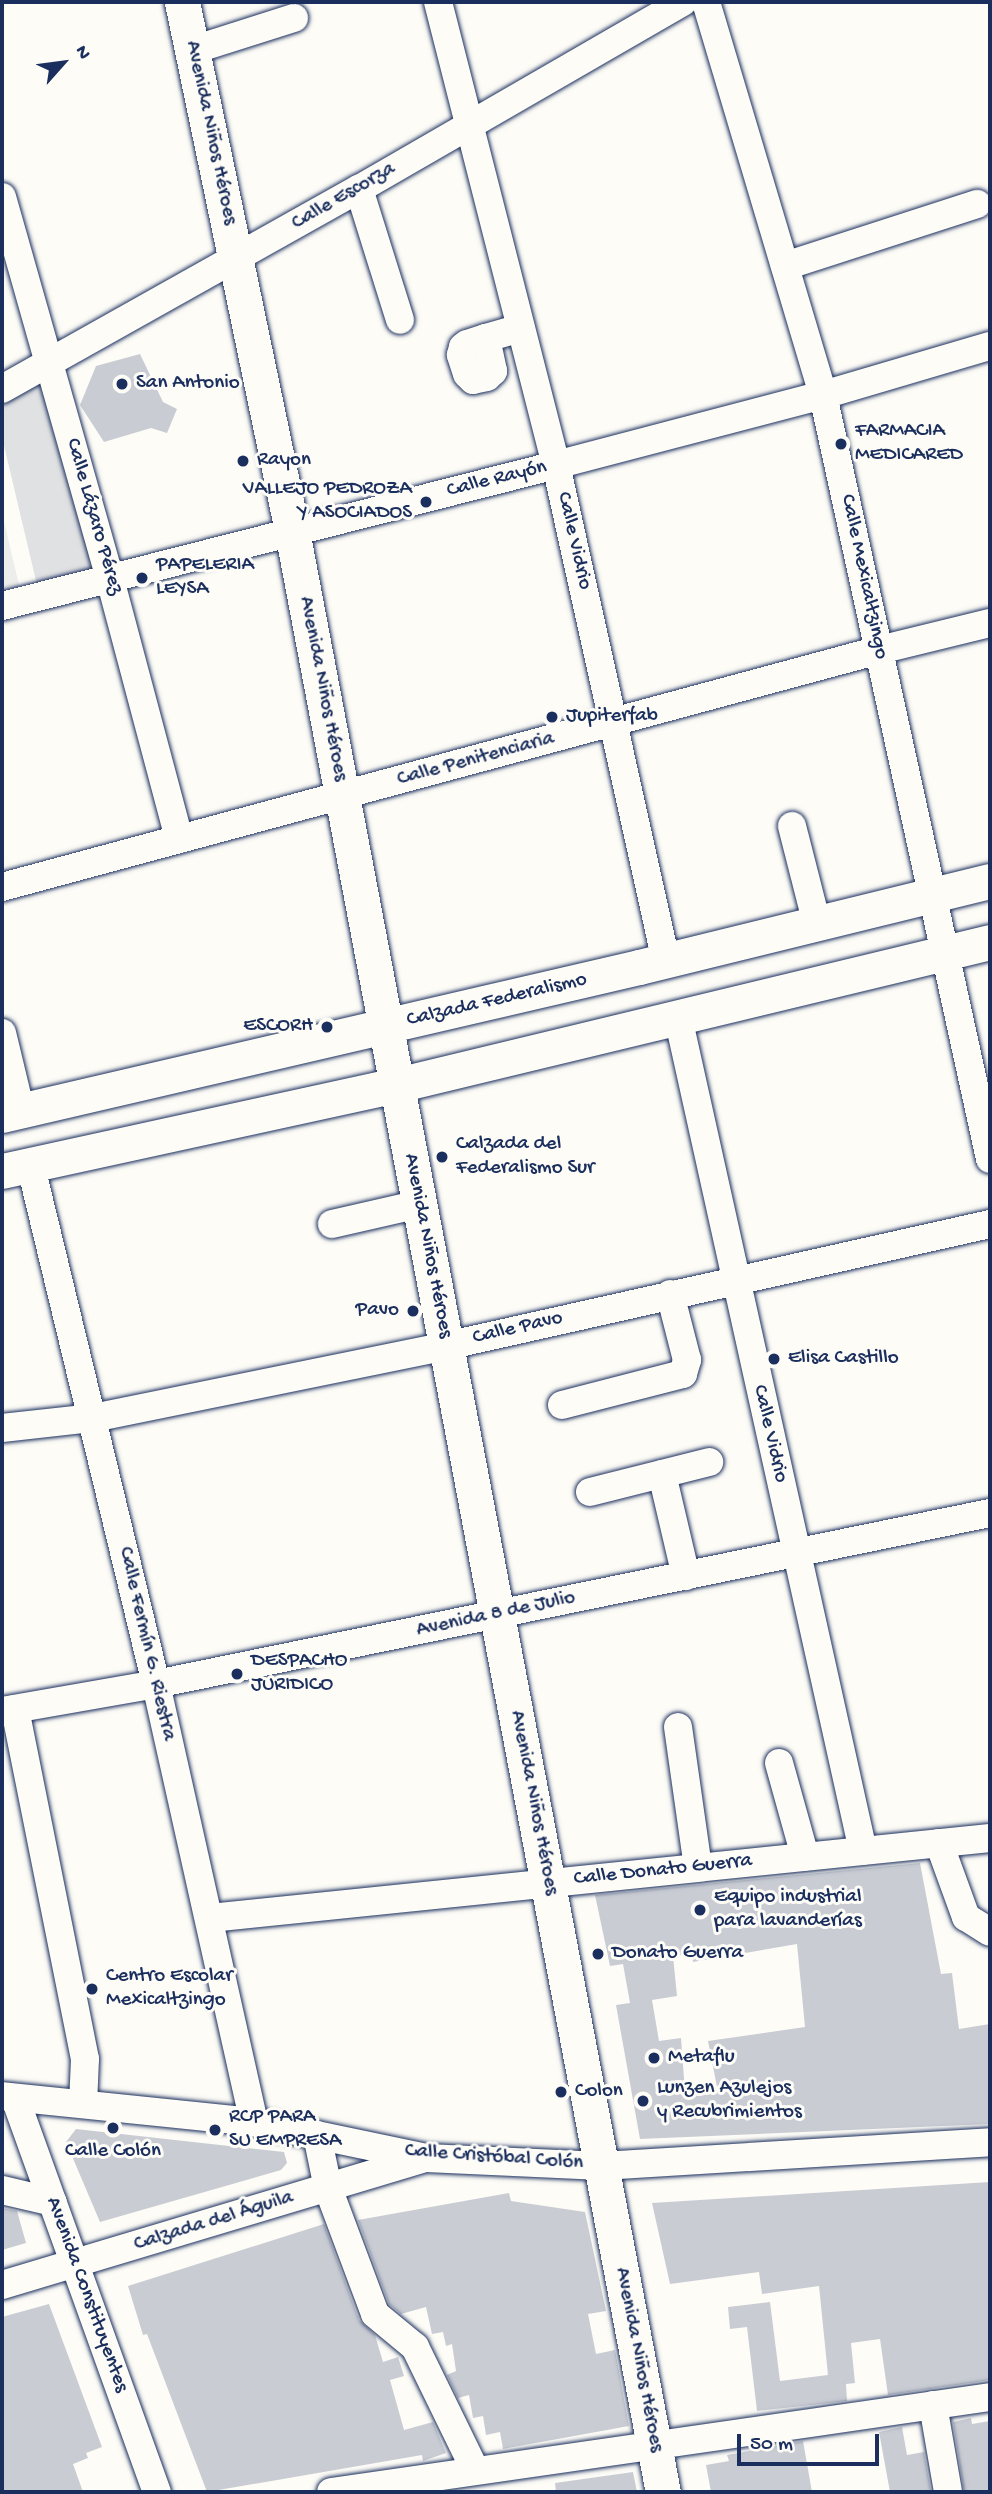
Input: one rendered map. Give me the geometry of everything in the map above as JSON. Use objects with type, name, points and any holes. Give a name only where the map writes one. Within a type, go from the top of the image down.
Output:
[{"type":"main road","name":"Avenida Niños Héroes","points":[[182,2],[292,531],[663,2492]]},
{"type":"main road","name":"Calzada Federalismo","points":[[11,1113],[666,961],[990,881]]},
{"type":"main road","points":[[16,1169],[397,1085],[990,942]]},
{"type":"street","name":"Calle Vidrio","points":[[439,2],[556,465],[666,961]]},
{"type":"street","name":"Calle Escorza","points":[[2,389],[359,189],[683,2]]},
{"type":"street","name":"Calle Mexicaltzingo","points":[[706,2],[823,394],[990,1160]]},
{"type":"street","points":[[192,50],[294,18]]},
{"type":"street","points":[[359,189],[400,320]]},
{"type":"street","name":"Calle Lázaro Pérez","points":[[2,197],[110,579],[179,839]]},
{"type":"street","points":[[785,266],[977,204]]},
{"type":"street","points":[[486,338],[521,328]]},
{"type":"street","name":"Calle Rayón","points":[[2,606],[556,465],[823,394],[990,346]]},
{"type":"street","name":"Calle Penitenciaria","points":[[2,887],[879,650],[990,623]]},
{"type":"street","points":[[792,826],[817,924]]},
{"type":"street","name":"Calle Vidrio","points":[[678,1017],[863,1851]]},
{"type":"street","points":[[2,1033],[11,1113]]},
{"type":"street","name":"Calle Fermín G. Riestra","points":[[16,1169],[93,1418],[210,1917],[254,2122]]},
{"type":"street","points":[[332,1224],[419,1205]]},
{"type":"street","name":"Calle Pavo","points":[[2,1429],[93,1418],[446,1346],[735,1279],[990,1224]]},
{"type":"street","points":[[562,1405],[683,1374],[687,1360],[670,1294]]},
{"type":"street","points":[[590,1492],[709,1462]]},
{"type":"street","points":[[662,1474],[686,1576]]},
{"type":"street","name":"Avenida 8 de Julio","points":[[8,1710],[156,1684],[990,1513]]},
{"type":"street","points":[[8,1710],[85,2059],[83,2105]]},
{"type":"street","points":[[678,1727],[698,1867]]},
{"type":"street","points":[[779,1763],[805,1856]]},
{"type":"street","name":"Calle Donato Guerra","points":[[210,1917],[990,1838]]},
{"type":"street","points":[[939,1843],[966,1917],[990,1932]]},
{"type":"street","name":"Calle Cristóbal Colón","points":[[6,2091],[83,2105],[254,2122],[426,2158],[601,2166],[990,2142]]},
{"type":"street","name":"Avenida Constituyentes","points":[[6,2091],[76,2264],[157,2492]]},
{"type":"street","points":[[317,2136],[328,2188],[375,2314],[415,2347],[475,2470]]},
{"type":"street","name":"Calzada del Águila","points":[[2,2285],[426,2158]]},
{"type":"street","points":[[2,2190],[52,2202]]},
{"type":"street","points":[[331,2492],[990,2397]]},
{"type":"street","points":[[933,2405],[948,2492]]},
{"type":"shaded area","points":[[42,377],[96,569],[37,585],[2,437],[2,400]]},
{"type":"shaded area","points":[[2,513],[20,589],[2,593]]},
{"type":"building","name":"San Antonio","points":[[140,354],[163,402],[177,409],[167,433],[151,428],[104,442],[80,405],[96,366]]},
{"type":"building","points":[[920,1863],[941,1974],[952,1973],[959,2029],[990,2024],[990,2124],[640,2139],[616,2005],[630,2003],[623,1964],[610,1966],[595,1895]],"holes":[[[797,1944],[805,2027],[708,2041],[718,2092],[685,2092],[681,2038],[659,2041],[652,2000],[677,1996],[673,1956],[691,1954],[693,1962]]]},
{"type":"building","points":[[76,2129],[284,2152],[287,2163],[281,2170],[100,2222],[66,2142]]},
{"type":"building","points":[[990,2182],[990,2380],[888,2395],[880,2339],[851,2343],[855,2383],[846,2384],[847,2401],[757,2411],[747,2327],[730,2329],[728,2307],[770,2302],[780,2381],[828,2375],[819,2286],[762,2294],[759,2272],[670,2284],[652,2203]]},
{"type":"building","points":[[509,2193],[511,2201],[585,2212],[606,2311],[588,2314],[596,2354],[615,2350],[629,2426],[503,2449],[500,2432],[486,2435],[483,2416],[473,2418],[469,2395],[458,2398],[447,2375],[456,2371],[452,2344],[446,2346],[443,2332],[432,2334],[426,2307],[401,2314],[389,2304],[358,2220]]},
{"type":"building","points":[[2,2208],[17,2211],[26,2243],[2,2250]]},
{"type":"building","points":[[324,2224],[359,2320],[375,2335],[383,2362],[398,2357],[404,2376],[390,2380],[404,2430],[433,2422],[446,2453],[423,2461],[422,2455],[207,2492],[147,2334],[143,2335],[128,2286]]},
{"type":"building","points":[[49,2304],[102,2447],[86,2453],[88,2458],[73,2464],[83,2492],[2,2492],[2,2317]]},
{"type":"building","points":[[971,2418],[972,2424],[990,2421],[990,2492],[964,2492],[953,2422]]},
{"type":"building","points":[[902,2427],[907,2455],[924,2452],[931,2492],[890,2492],[879,2432]]},
{"type":"building","points":[[803,2441],[812,2492],[711,2492],[706,2465],[729,2461],[727,2455]]},
{"type":"building","points":[[633,2472],[637,2492],[556,2492],[555,2483]]},
{"type":"place","name":"San Antonio","points":[[122,384]]},
{"type":"place","name":"FARMACIA MEDICARED","points":[[841,444]]},
{"type":"place","name":"Rayon","points":[[243,461]]},
{"type":"place","name":"VALLEJO PEDROZA Y ASOCIADOS","points":[[426,502]]},
{"type":"place","name":"PAPELERIA LEYSA","points":[[142,578]]},
{"type":"place","name":"Jupiterfab","points":[[552,717]]},
{"type":"place","name":"ESCORH","points":[[327,1027]]},
{"type":"place","name":"Calzada del Federalismo Sur","points":[[442,1157]]},
{"type":"place","name":"Pavo","points":[[413,1311]]},
{"type":"place","name":"Elisa Castillo","points":[[774,1359]]},
{"type":"place","name":"DESPACHO JURIDICO","points":[[237,1674]]},
{"type":"place","name":"Equipo industrial para lavanderías","points":[[700,1910]]},
{"type":"place","name":"Donato Guerra","points":[[598,1954]]},
{"type":"place","name":"Centro Escolar Mexicaltzingo","points":[[92,1989]]},
{"type":"place","name":"Metaflu","points":[[654,2058]]},
{"type":"place","name":"Colon","points":[[561,2092]]},
{"type":"place","name":"Lunzen Azulejos y Recubrimientos","points":[[643,2101]]},
{"type":"place","name":"Calle Colón","points":[[113,2128]]},
{"type":"place","name":"RCP PARA SU EMPRESA","points":[[215,2130]]}]
